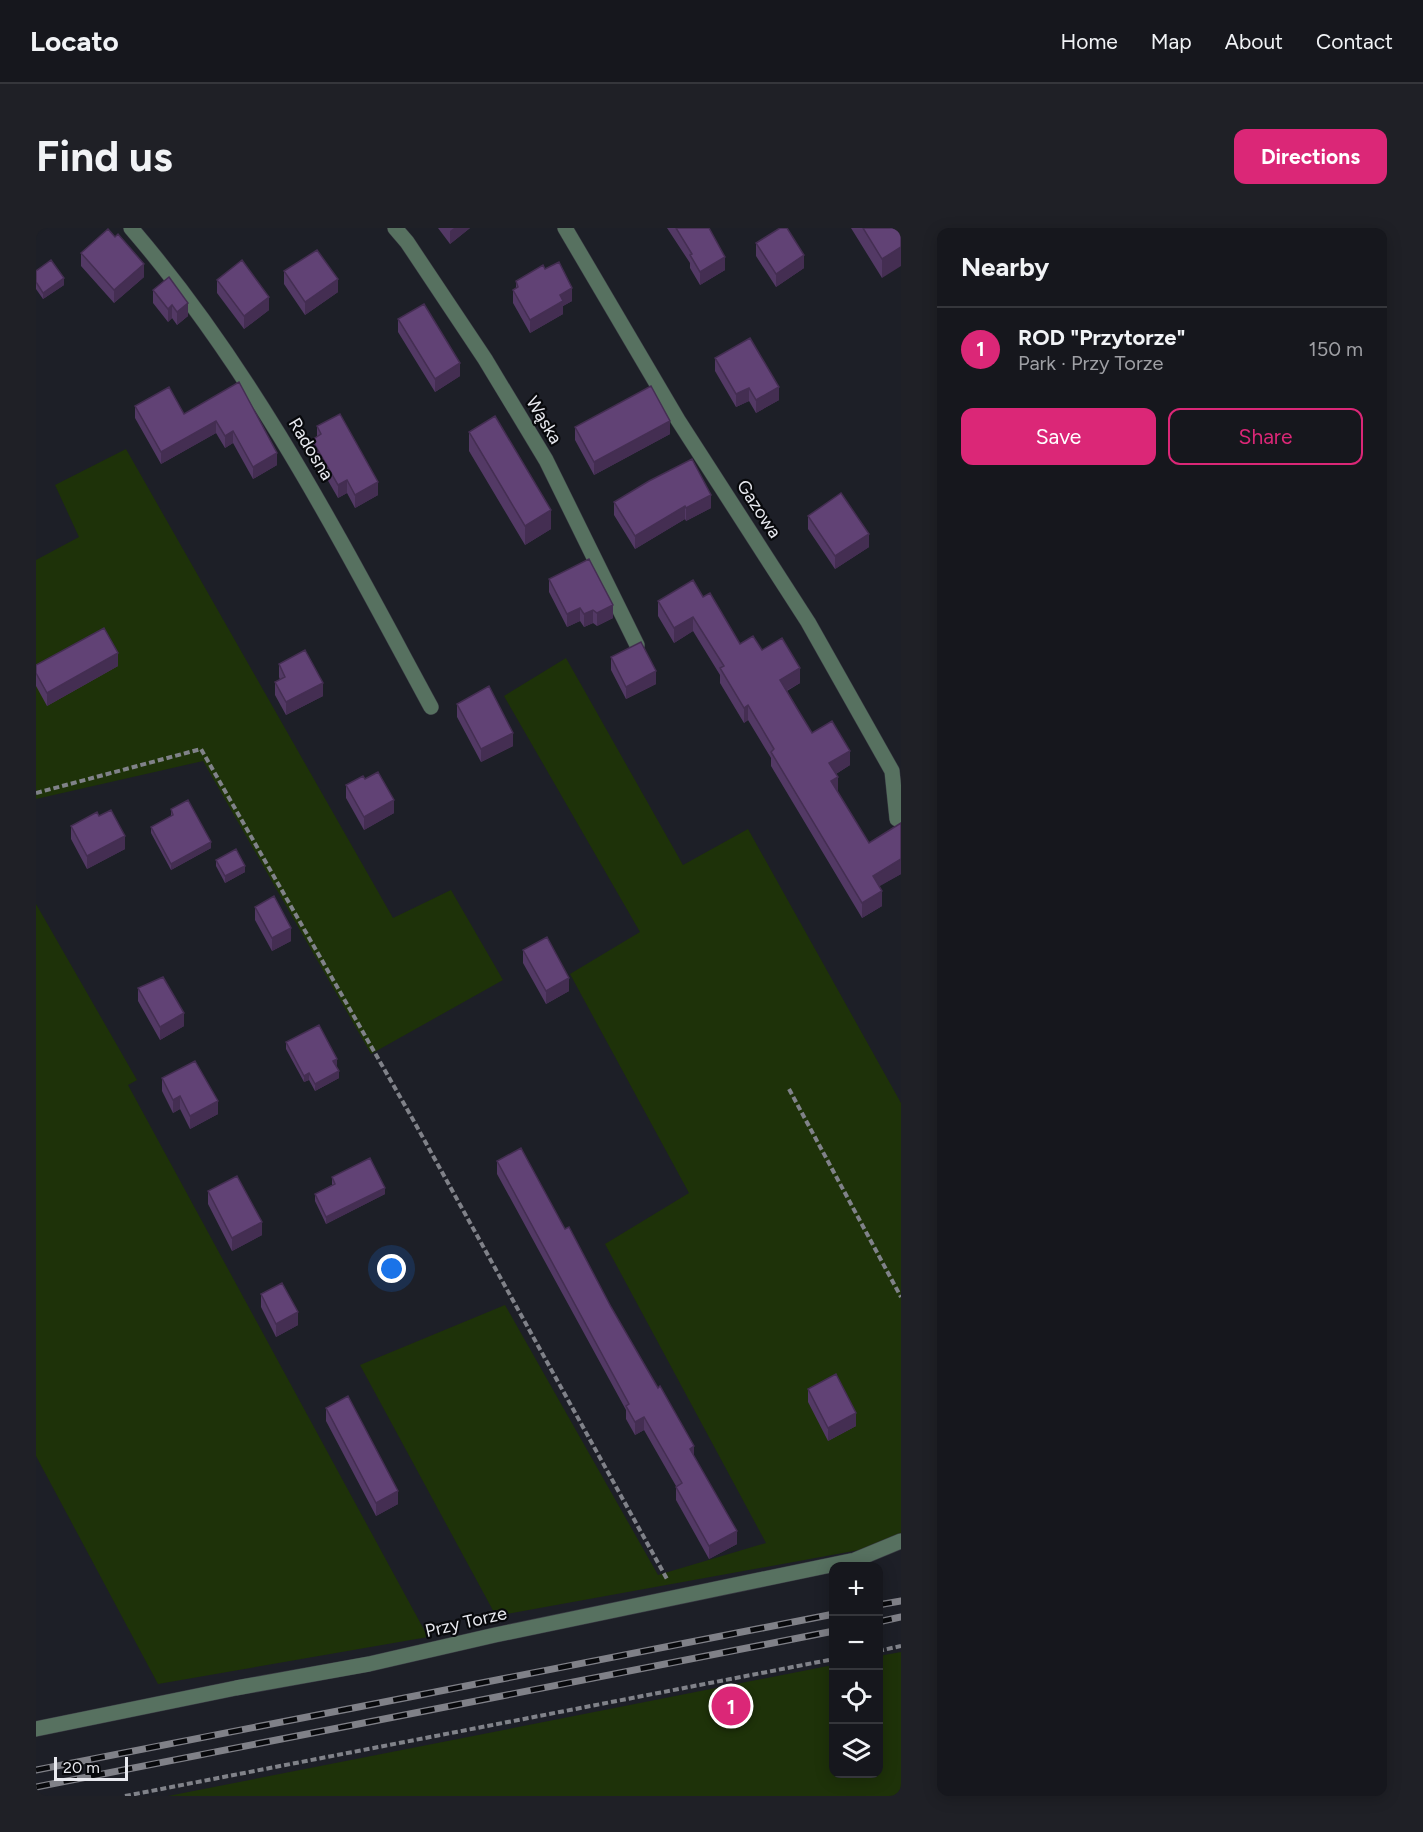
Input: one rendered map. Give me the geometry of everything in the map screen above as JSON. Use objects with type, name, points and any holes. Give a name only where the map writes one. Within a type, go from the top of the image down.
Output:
[{"type":"street","name":"Radosna","points":[[131,228],[155,256],[231,357],[286,444],[431,707]]},
{"type":"street","name":"Wąska","points":[[395,228],[407,242],[485,359],[546,460],[637,645]]},
{"type":"street","name":"Gazowa","points":[[565,228],[678,420],[808,622],[892,771],[897,819]]},
{"type":"street","name":"Przy Torze","points":[[36,1729],[236,1688],[369,1664],[495,1635],[855,1560],[901,1541]]},
{"type":"path","points":[[36,792],[201,749],[411,1116],[678,1598]]},
{"type":"path","points":[[789,1089],[901,1297]]},
{"type":"path","points":[[883,1650],[901,1646]]},
{"type":"path","points":[[125,1796],[829,1660]]},
{"type":"green space","points":[[126,449],[393,918],[451,890],[503,980],[371,1054],[203,761],[36,799],[36,560],[79,537],[55,485]]},
{"type":"green space","points":[[566,658],[683,865],[748,829],[901,1103],[901,1535],[870,1548],[496,1616],[360,1365],[505,1305],[658,1575],[766,1543],[605,1244],[689,1193],[570,974],[640,932],[504,696]]},
{"type":"green space","points":[[36,904],[137,1080],[128,1085],[428,1637],[158,1684],[36,1456]]},
{"type":"green space","points":[[901,1652],[901,1796],[168,1796],[829,1666],[829,1778],[883,1778],[883,1655]]},
{"type":"building","points":[[676,228],[709,228],[725,257],[700,272]]},
{"type":"building","points":[[780,228],[787,228],[804,255],[776,274],[756,243]]},
{"type":"building","points":[[863,228],[901,228],[901,247],[882,259]]},
{"type":"building","points":[[108,229],[115,237],[118,234],[144,264],[114,290],[81,253]]},
{"type":"building","points":[[317,250],[338,279],[305,302],[284,271]]},
{"type":"building","points":[[51,260],[64,278],[43,293],[36,282],[36,271]]},
{"type":"building","points":[[242,260],[269,297],[244,316],[217,280]]},
{"type":"building","points":[[559,262],[572,288],[560,295],[563,301],[530,320],[513,290],[518,287],[516,281],[543,265],[545,269]]},
{"type":"building","points":[[169,277],[188,303],[177,312],[172,305],[168,309],[153,290]]},
{"type":"building","points":[[424,304],[460,363],[435,379],[398,319]]},
{"type":"building","points":[[750,338],[779,387],[756,400],[749,388],[736,394],[715,358]]},
{"type":"building","points":[[239,382],[277,453],[253,467],[233,431],[225,436],[216,421],[161,452],[135,406],[169,387],[184,414]]},
{"type":"building","points":[[651,386],[670,421],[594,462],[575,427]]},
{"type":"building","points":[[340,414],[378,482],[355,495],[347,480],[338,485],[312,440],[321,434],[317,426]]},
{"type":"building","points":[[495,416],[551,510],[525,526],[469,432]]},
{"type":"building","points":[[692,459],[711,495],[686,508],[685,506],[635,536],[614,502]]},
{"type":"building","points":[[841,493],[869,534],[835,556],[808,516]]},
{"type":"building","points":[[589,559],[613,605],[597,613],[593,610],[584,614],[580,608],[567,614],[549,579]]},
{"type":"building","points":[[693,580],[703,597],[710,593],[740,644],[753,636],[762,650],[782,638],[800,668],[780,680],[798,710],[812,733],[832,721],[850,751],[829,763],[838,777],[831,781],[869,843],[901,823],[901,859],[873,876],[882,891],[862,903],[771,752],[774,749],[748,705],[744,708],[720,668],[724,666],[693,617],[674,628],[658,601]]},
{"type":"building","points":[[104,628],[118,653],[47,693],[36,673],[36,665]]},
{"type":"building","points":[[641,642],[656,671],[626,687],[611,657]]},
{"type":"building","points":[[305,650],[323,683],[286,702],[275,682],[285,677],[279,664]]},
{"type":"building","points":[[489,686],[513,733],[481,749],[457,704]]},
{"type":"building","points":[[378,772],[394,800],[364,817],[346,785],[363,776],[365,779]]},
{"type":"building","points":[[188,800],[211,842],[171,864],[151,827],[173,815],[171,809]]},
{"type":"building","points":[[111,810],[125,836],[87,856],[71,826],[97,812],[99,816]]},
{"type":"building","points":[[236,849],[245,866],[225,876],[216,860]]},
{"type":"building","points":[[274,896],[291,928],[272,938],[255,907]]},
{"type":"building","points":[[547,937],[569,978],[546,991],[523,950]]},
{"type":"building","points":[[163,977],[184,1013],[160,1027],[138,988]]},
{"type":"building","points":[[319,1025],[337,1059],[333,1061],[339,1071],[315,1084],[309,1073],[304,1076],[286,1042]]},
{"type":"building","points":[[195,1061],[218,1101],[190,1116],[180,1096],[173,1100],[162,1078]]},
{"type":"building","points":[[521,1148],[565,1229],[569,1227],[611,1307],[694,1446],[690,1449],[737,1531],[709,1546],[676,1487],[682,1483],[644,1417],[635,1422],[626,1406],[629,1404],[497,1161]]},
{"type":"building","points":[[370,1158],[385,1188],[326,1217],[315,1194],[335,1184],[332,1177]]},
{"type":"building","points":[[237,1176],[262,1222],[232,1238],[208,1191]]},
{"type":"building","points":[[282,1283],[298,1312],[276,1324],[261,1294]]},
{"type":"building","points":[[836,1374],[856,1413],[828,1428],[808,1389]]},
{"type":"building","points":[[348,1396],[398,1491],[376,1503],[326,1408]]},
{"type":"railway","points":[[883,1604],[901,1601]]},
{"type":"railway","points":[[36,1770],[829,1615]]},
{"type":"railway","points":[[883,1621],[901,1617]]},
{"type":"railway","points":[[36,1787],[829,1632]]},
{"type":"place","name":"ROD \"Przytorze\"","points":[[731,1706]]}]
